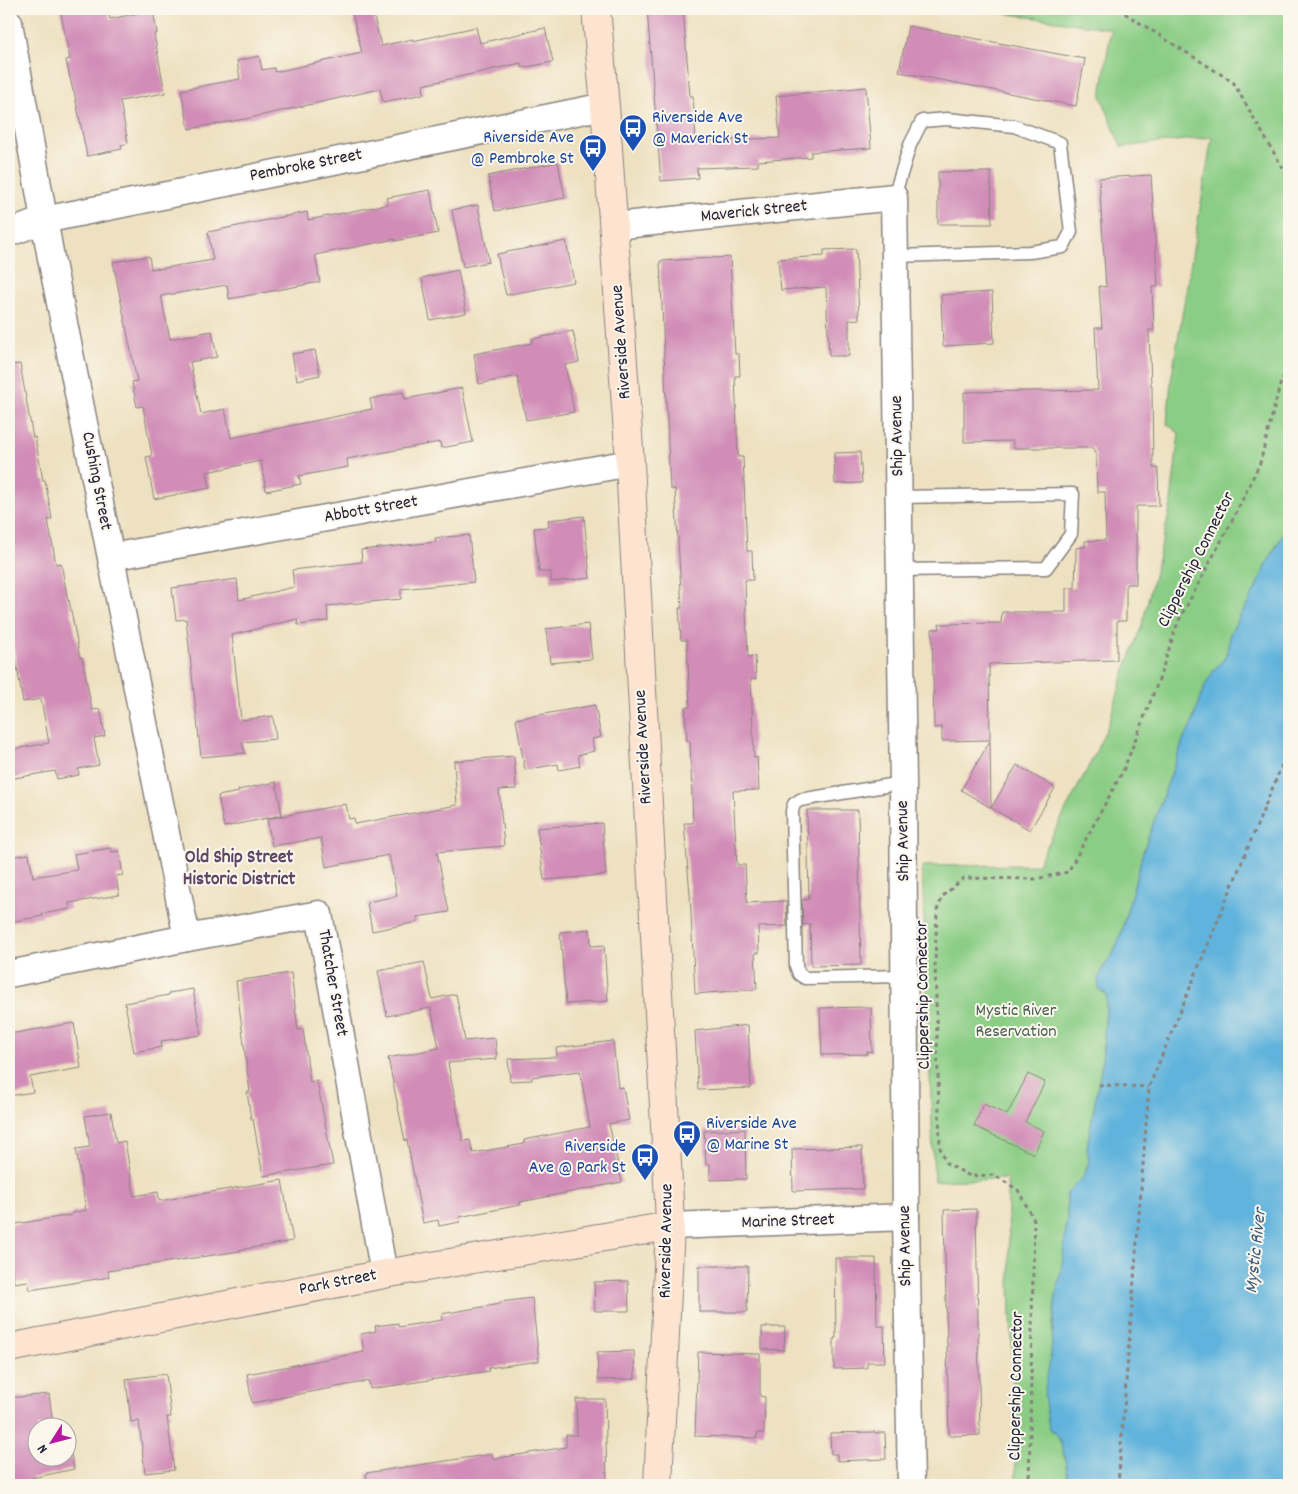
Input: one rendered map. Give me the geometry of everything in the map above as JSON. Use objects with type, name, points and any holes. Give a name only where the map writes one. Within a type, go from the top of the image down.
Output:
[{"type":"main road","name":"Riverside Avenue","points":[[596,9],[614,226],[630,463],[670,1226],[658,1485]]},
{"type":"main road","name":"Park Street","points":[[9,1348],[384,1274],[670,1226]]},
{"type":"street","name":"Cushing Street","points":[[9,23],[44,220],[187,938]]},
{"type":"street","name":"Pembroke Street","points":[[9,234],[44,220],[605,106]]},
{"type":"street","name":"Maverick Street","points":[[614,226],[894,197]]},
{"type":"street","name":"Ship Avenue","points":[[894,197],[903,783],[910,1485]]},
{"type":"street","name":"Abbott Street","points":[[111,557],[630,463]]},
{"type":"street","name":"Thatcher Street","points":[[9,974],[187,938],[319,914],[384,1274]]},
{"type":"street","name":"Marine Street","points":[[670,1226],[906,1217]]},
{"type":"lane","points":[[894,197],[910,145],[922,121],[947,119],[1014,126],[1060,143],[1071,232],[1063,246],[1030,252],[895,256]]},
{"type":"lane","points":[[899,497],[1073,494],[1070,534],[1046,568],[900,570]]},
{"type":"lane","points":[[903,783],[800,800],[794,804],[792,811],[797,971],[805,978],[904,976]]},
{"type":"path","points":[[1118,9],[1233,82],[1289,179]]},
{"type":"path","name":"Clippership Connector","points":[[1029,1485],[1034,1220],[1018,1190],[994,1175],[970,1176],[946,1163],[940,1148],[935,962],[937,910],[943,896],[964,878],[1035,879],[1068,872],[1123,771],[1158,682],[1178,622],[1260,464],[1280,385],[1289,364]]},
{"type":"path","points":[[1118,1485],[1149,1087],[1289,748]]},
{"type":"path","points":[[1099,1084],[1149,1087]]},
{"type":"green space","name":"Mystic River Reservation","points":[[976,9],[1289,9],[1289,523],[1251,598],[1230,633],[1229,647],[1224,659],[1214,670],[1190,729],[1184,738],[1143,852],[1120,937],[1112,956],[1103,968],[1099,989],[1107,995],[1102,1064],[1087,1147],[1089,1162],[1084,1176],[1067,1193],[1064,1248],[1054,1308],[1052,1336],[1056,1433],[1065,1459],[1068,1485],[1016,1485],[1007,1179],[934,1181],[922,866],[1037,865],[1092,760],[1109,723],[1124,673],[1142,625],[1170,510],[1179,433],[1167,424],[1171,381],[1212,137],[1121,147],[1101,96],[1111,29]]},
{"type":"water","name":"Mystic River","points":[[1289,523],[1289,1485],[1068,1485],[1066,1466],[1059,1438],[1056,1433],[1049,1429],[1044,1395],[1051,1354],[1056,1295],[1062,1266],[1067,1219],[1067,1193],[1084,1176],[1089,1162],[1087,1147],[1102,1064],[1107,995],[1099,989],[1098,979],[1112,956],[1120,937],[1143,852],[1204,687],[1214,670],[1224,659],[1229,647],[1230,633],[1251,598]]},
{"type":"building","points":[[60,9],[108,9],[110,19],[153,10],[157,33],[154,34],[165,93],[120,101],[128,143],[121,145],[122,149],[87,156],[66,60],[70,59]]},
{"type":"building","points":[[351,9],[372,9],[381,46],[476,27],[480,43],[545,28],[553,62],[522,68],[521,63],[423,85],[424,94],[383,102],[380,89],[245,119],[189,129],[181,90],[240,79],[237,61],[259,56],[262,70],[274,68],[275,72],[362,53]]},
{"type":"building","points":[[647,9],[683,9],[690,96],[693,96],[696,141],[780,138],[776,96],[866,87],[871,148],[811,152],[811,157],[758,161],[758,166],[697,168],[698,178],[661,181]]},
{"type":"building","points":[[908,26],[1085,59],[1076,106],[899,72]]},
{"type":"building","points":[[558,162],[565,198],[495,211],[488,176]]},
{"type":"building","points":[[938,172],[991,172],[992,224],[938,224]]},
{"type":"building","points":[[1151,175],[1158,287],[1152,287],[1154,330],[1149,330],[1153,468],[1158,468],[1159,506],[1136,506],[1136,584],[1126,584],[1126,621],[1117,621],[1117,660],[989,664],[990,740],[942,741],[942,727],[934,728],[932,629],[940,629],[939,624],[1001,623],[1002,612],[1066,612],[1066,588],[1075,588],[1076,548],[1085,547],[1085,541],[1106,540],[1105,492],[1097,492],[1096,453],[1094,453],[1094,448],[1013,448],[1013,441],[964,442],[964,392],[1098,390],[1095,328],[1102,328],[1099,286],[1106,287],[1099,178]]},
{"type":"building","points":[[430,190],[438,233],[395,241],[395,239],[315,255],[320,282],[229,299],[227,285],[161,296],[170,339],[212,331],[217,357],[190,362],[201,414],[225,409],[231,438],[372,409],[370,399],[403,392],[405,399],[462,388],[473,442],[441,448],[440,442],[347,459],[348,467],[299,476],[301,484],[266,491],[261,461],[207,472],[210,488],[154,499],[146,457],[152,456],[143,406],[137,407],[132,382],[137,381],[113,262],[149,256],[151,269],[158,269],[213,260],[208,232],[307,212],[308,220],[388,204],[386,198]]},
{"type":"building","points":[[478,205],[489,262],[463,267],[452,210]]},
{"type":"building","points":[[566,241],[574,282],[506,295],[497,254]]},
{"type":"building","points":[[856,249],[859,319],[849,320],[849,356],[829,356],[826,287],[781,290],[778,259],[824,256],[824,250]]},
{"type":"building","points":[[730,257],[735,354],[739,354],[740,376],[735,376],[738,457],[743,457],[747,551],[752,551],[753,580],[745,580],[748,657],[755,656],[756,679],[751,679],[754,758],[757,757],[759,790],[733,791],[737,865],[745,865],[747,903],[786,901],[787,926],[758,927],[759,953],[755,953],[757,989],[695,994],[684,823],[693,823],[690,741],[687,741],[685,707],[690,707],[687,640],[681,640],[679,608],[682,608],[675,489],[670,489],[660,261]]},
{"type":"building","points":[[458,270],[466,313],[430,320],[422,278]]},
{"type":"building","points":[[992,292],[994,343],[943,346],[941,295]]},
{"type":"building","points":[[573,331],[579,362],[565,365],[574,412],[526,420],[517,376],[479,384],[474,354],[532,343],[532,339]]},
{"type":"building","points":[[315,350],[320,375],[297,380],[292,354]]},
{"type":"building","points":[[20,364],[33,438],[35,437],[43,480],[45,480],[52,519],[48,520],[56,564],[61,563],[92,710],[100,709],[105,736],[94,738],[99,765],[78,769],[79,775],[57,779],[55,771],[9,779],[9,750],[49,743],[41,699],[23,702],[12,638],[9,639],[9,365]]},
{"type":"building","points":[[860,452],[862,483],[835,484],[834,453]]},
{"type":"building","points":[[584,516],[590,578],[551,582],[551,572],[539,572],[534,528],[549,527],[548,520]]},
{"type":"building","points":[[469,535],[474,582],[401,589],[401,599],[327,606],[328,621],[298,625],[297,619],[232,635],[241,720],[273,716],[276,739],[242,742],[245,753],[201,757],[186,619],[176,620],[172,588],[237,579],[239,600],[294,587],[292,570],[362,562],[361,550],[436,542],[435,538]]},
{"type":"building","points":[[588,624],[592,659],[550,663],[546,629]]},
{"type":"building","points":[[595,705],[601,737],[592,739],[594,751],[578,755],[580,766],[559,770],[558,764],[525,770],[516,719]]},
{"type":"building","points":[[990,741],[991,808],[961,790]]},
{"type":"building","points":[[514,756],[516,789],[499,790],[504,846],[437,852],[449,912],[417,917],[418,922],[372,931],[367,902],[397,896],[389,855],[326,867],[321,838],[272,846],[267,819],[346,804],[349,819],[354,818],[355,824],[457,805],[454,761]]},
{"type":"building","points":[[1017,765],[1055,788],[1030,830],[991,808]]},
{"type":"building","points":[[276,782],[282,815],[224,827],[218,796]]},
{"type":"building","points":[[807,810],[858,810],[861,965],[811,966],[810,924],[803,925],[802,900],[809,899]]},
{"type":"building","points":[[602,823],[606,875],[544,880],[537,828]]},
{"type":"building","points":[[111,848],[112,852],[119,851],[123,875],[116,876],[119,895],[69,903],[70,909],[9,922],[9,857],[29,854],[33,877],[77,870],[74,854]]},
{"type":"building","points":[[590,929],[591,946],[604,945],[608,1001],[566,1004],[560,932]]},
{"type":"building","points":[[424,962],[432,999],[456,994],[465,1041],[495,1038],[497,1059],[448,1063],[463,1141],[470,1140],[473,1153],[524,1144],[524,1140],[590,1127],[580,1071],[532,1077],[532,1080],[510,1081],[508,1059],[557,1057],[556,1048],[613,1041],[618,1088],[623,1087],[629,1120],[609,1124],[622,1182],[520,1202],[520,1205],[459,1217],[460,1222],[439,1226],[438,1220],[423,1223],[407,1140],[405,1141],[388,1058],[439,1048],[431,1008],[387,1016],[378,971]]},
{"type":"building","points":[[291,973],[298,1030],[303,1029],[310,1082],[317,1081],[333,1165],[263,1176],[247,1092],[250,1092],[236,981]]},
{"type":"building","points":[[193,989],[201,1035],[161,1041],[162,1047],[134,1052],[125,1003]]},
{"type":"building","points":[[820,1008],[871,1008],[872,1052],[867,1051],[867,1054],[822,1055]]},
{"type":"building","points":[[74,1023],[81,1068],[30,1077],[33,1092],[9,1096],[9,1034]]},
{"type":"building","points":[[748,1025],[751,1088],[698,1090],[695,1031]]},
{"type":"building","points":[[1028,1074],[1045,1082],[1025,1122],[1044,1131],[1034,1154],[974,1126],[984,1104],[1007,1115]]},
{"type":"building","points":[[111,1112],[116,1143],[125,1141],[134,1196],[158,1192],[159,1201],[282,1180],[293,1241],[108,1271],[109,1277],[30,1290],[28,1281],[14,1283],[9,1250],[9,1225],[72,1215],[72,1213],[86,1210],[76,1149],[90,1147],[85,1116]]},
{"type":"building","points":[[745,1129],[746,1179],[710,1180],[710,1164],[706,1164],[704,1131]]},
{"type":"building","points":[[862,1147],[863,1189],[793,1191],[792,1149]]},
{"type":"building","points":[[976,1209],[980,1435],[949,1436],[944,1210]]},
{"type":"building","points":[[835,1258],[876,1258],[877,1326],[884,1326],[885,1362],[867,1362],[867,1368],[834,1369],[834,1338],[836,1338]]},
{"type":"building","points":[[699,1266],[748,1266],[747,1312],[699,1312]]},
{"type":"building","points":[[628,1281],[629,1311],[595,1311],[594,1282]]},
{"type":"building","points":[[532,1298],[539,1361],[488,1368],[489,1371],[370,1389],[369,1381],[252,1403],[247,1374],[364,1352],[361,1334],[376,1331],[375,1326],[398,1323],[398,1327],[442,1320],[441,1314],[500,1304],[500,1302]]},
{"type":"building","points":[[762,1327],[785,1327],[784,1350],[762,1349]]},
{"type":"building","points":[[634,1351],[635,1379],[598,1380],[597,1352]]},
{"type":"building","points":[[698,1352],[760,1354],[760,1396],[765,1397],[764,1433],[757,1433],[757,1438],[695,1436]]},
{"type":"building","points":[[166,1374],[171,1417],[167,1417],[174,1470],[145,1473],[139,1421],[131,1422],[126,1379]]},
{"type":"building","points":[[49,1394],[52,1416],[28,1416],[28,1466],[73,1466],[74,1469],[32,1478],[33,1485],[9,1485],[9,1398]]},
{"type":"building","points":[[576,1399],[605,1399],[607,1485],[367,1485],[366,1473],[492,1454],[493,1459],[566,1447],[566,1435],[577,1435]]},
{"type":"building","points":[[830,1433],[885,1433],[886,1459],[837,1461],[837,1454],[831,1454]]},
{"type":"place","name":"Riverside Ave @ Maverick St","points":[[633,152]]},
{"type":"place","name":"Riverside Ave @ Pembroke St","points":[[593,172]]},
{"type":"place","name":"Riverside Ave @ Marine St","points":[[687,1158]]},
{"type":"place","name":"Riverside Ave @ Park St","points":[[645,1181]]},
{"type":"district","name":"Old Ship Street Historic District","points":[[239,869]]}]
